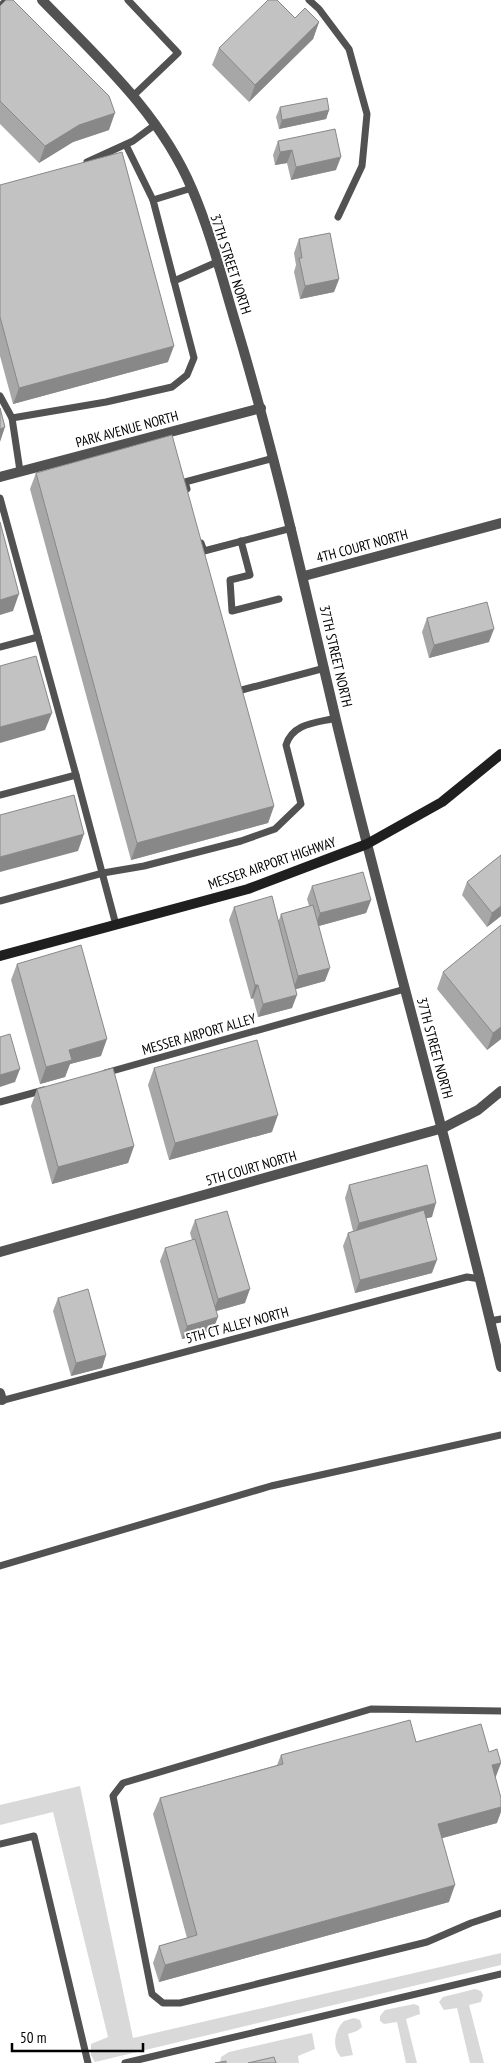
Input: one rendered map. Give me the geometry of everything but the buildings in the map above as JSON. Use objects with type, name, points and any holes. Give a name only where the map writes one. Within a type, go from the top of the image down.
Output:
[{"type":"main road","name":"MESSER AIRPORT HIGHWAY","points":[[0,956],[248,889],[367,844],[442,802],[501,754]]},
{"type":"street","name":"37TH STREET NORTH","points":[[42,0],[134,96],[156,124],[192,188],[217,262],[261,408],[292,528],[367,844],[443,1128],[501,1367]]},
{"type":"street","name":"PARK AVENUE NORTH","points":[[0,477],[261,408]]},
{"type":"street","name":"4TH COURT NORTH","points":[[304,576],[501,523]]},
{"type":"street","name":"5TH COURT NORTH","points":[[0,1252],[443,1128],[478,1110],[501,1091]]},
{"type":"lane","points":[[0,6],[6,0]]},
{"type":"lane","points":[[128,0],[178,53],[134,96]]},
{"type":"lane","points":[[309,0],[319,9],[349,49],[366,114],[362,166],[338,217]]},
{"type":"lane","points":[[76,166],[103,157],[156,124]]},
{"type":"lane","points":[[12,418],[106,402],[172,387],[187,376],[194,358],[153,200],[126,144]]},
{"type":"lane","points":[[153,200],[192,188]]},
{"type":"lane","points":[[174,281],[217,262]]},
{"type":"lane","points":[[0,396],[12,418],[20,471]]},
{"type":"lane","points":[[190,499],[185,482],[274,458]]},
{"type":"lane","points":[[0,498],[116,925]]},
{"type":"lane","points":[[199,534],[204,551],[292,528]]},
{"type":"lane","points":[[241,541],[250,575],[230,580],[232,611],[279,599]]},
{"type":"lane","points":[[0,647],[38,637]]},
{"type":"lane","points":[[238,691],[325,668]]},
{"type":"lane","points":[[0,901],[103,873],[144,866],[241,841],[275,829],[301,804],[286,745],[289,736],[297,728],[336,718]]},
{"type":"lane","points":[[0,795],[76,775]]},
{"type":"lane","name":"MESSER AIRPORT ALLEY","points":[[94,1076],[405,989]]},
{"type":"lane","points":[[0,1102],[56,1087]]},
{"type":"lane","name":"5TH CT ALLEY NORTH","points":[[1,1398],[467,1277],[480,1279]]},
{"type":"lane","points":[[490,1321],[501,1319]]},
{"type":"lane","points":[[0,1566],[271,1486],[501,1435]]},
{"type":"lane","points":[[501,1711],[370,1709],[123,1783],[113,1796],[152,1994],[163,2003],[180,2003],[427,1942],[471,1923],[501,1913]]},
{"type":"lane","points":[[0,1844],[34,1836],[88,2063]]},
{"type":"lane","points":[[125,2063],[501,1974]]},
{"type":"shaded area","points":[[80,1786],[133,2038],[501,1953],[501,1965],[95,2062],[91,2055],[91,2044],[108,2037],[53,1812],[0,1825],[0,1805]]},
{"type":"shaded area","points":[[475,1989],[481,1991],[483,1995],[481,2002],[469,2005],[484,2063],[470,2063],[457,2008],[444,2010],[439,2002],[443,1997]]},
{"type":"shaded area","points":[[414,2004],[419,2006],[420,2014],[406,2019],[417,2063],[406,2063],[397,2022],[384,2024],[380,2021],[380,2016],[385,2010]]},
{"type":"shaded area","points":[[354,2018],[360,2020],[362,2027],[348,2034],[353,2055],[341,2057],[336,2048],[336,2033],[344,2021]]},
{"type":"shaded area","points":[[312,2033],[315,2049],[298,2056],[299,2063],[220,2063],[221,2057],[229,2052]]}]
